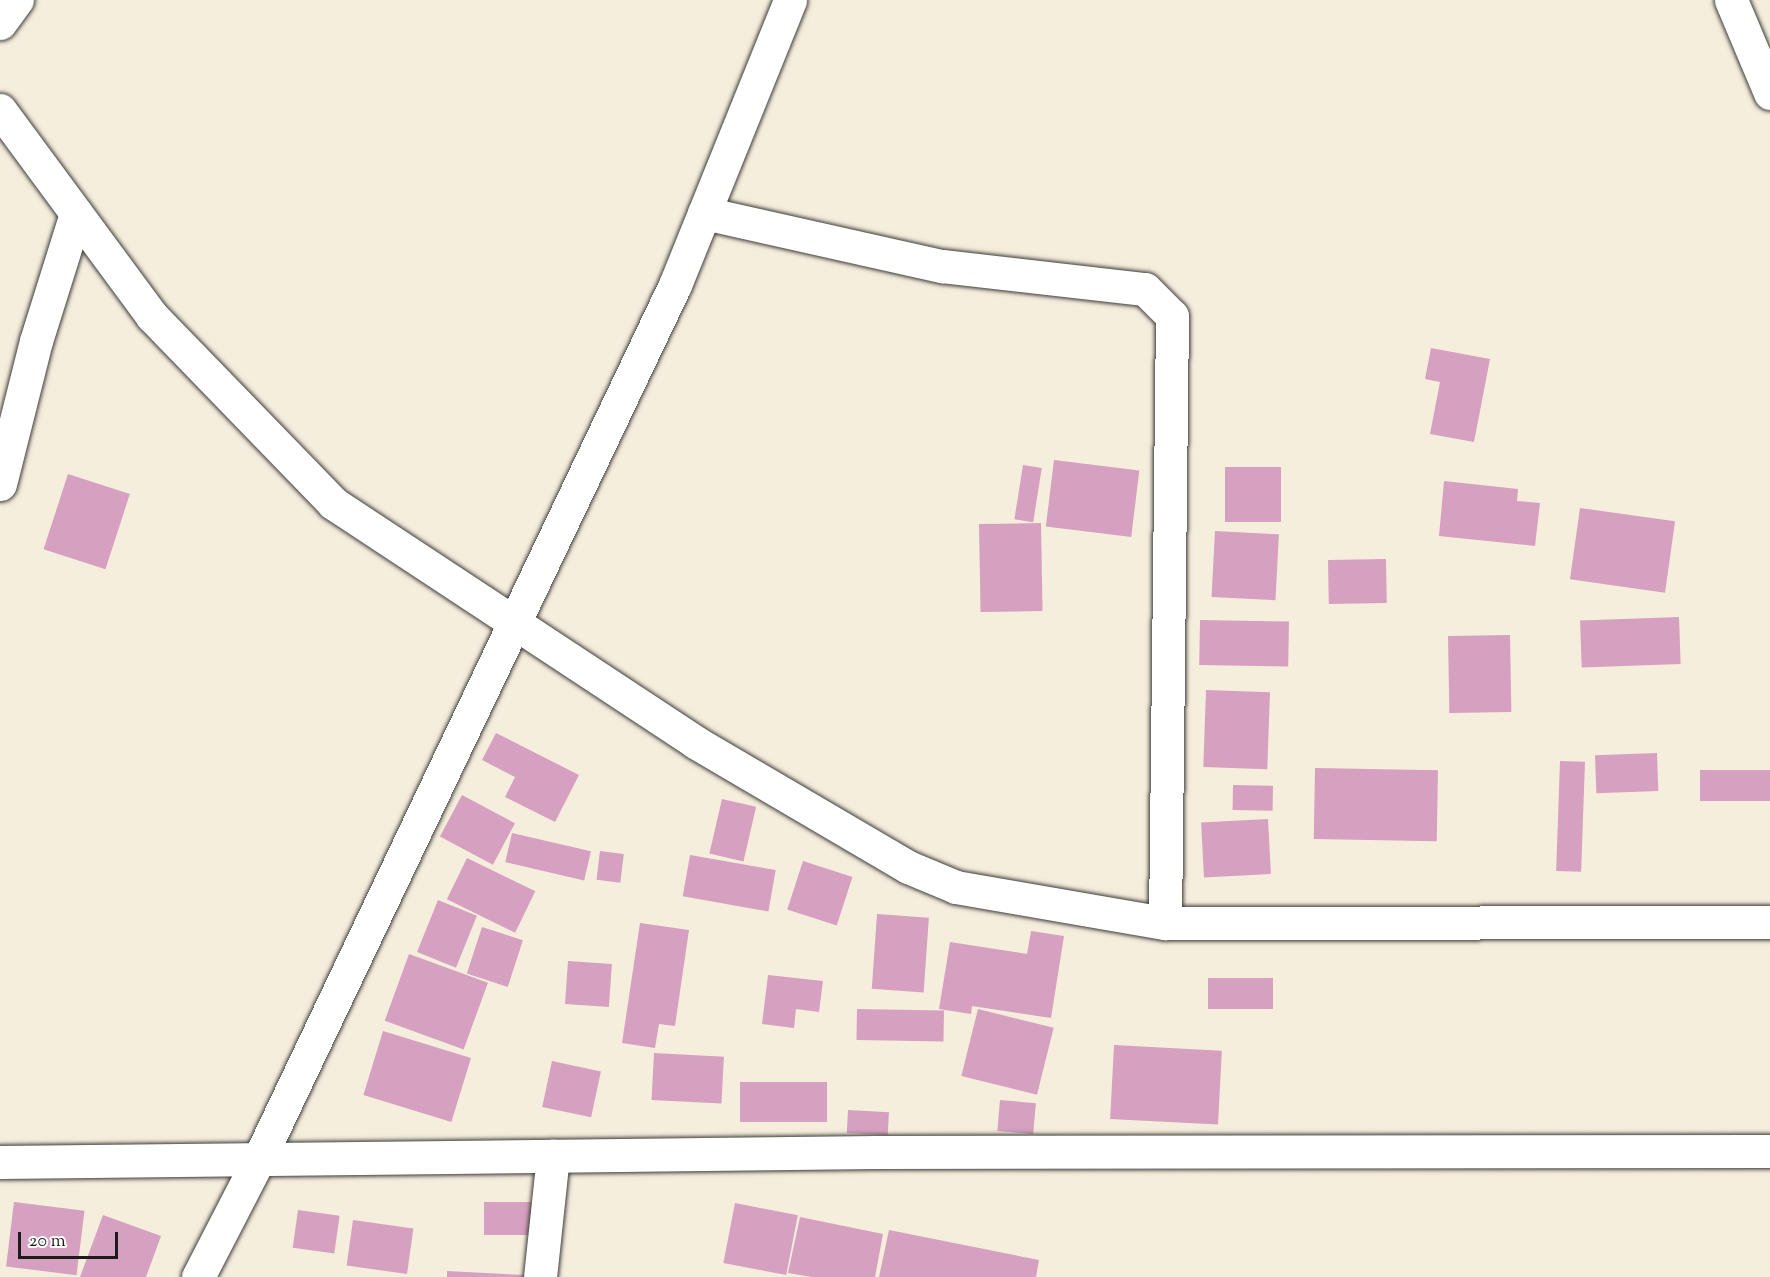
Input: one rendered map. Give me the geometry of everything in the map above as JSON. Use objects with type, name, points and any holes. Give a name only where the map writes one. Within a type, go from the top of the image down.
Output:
[{"type":"street","points":[[0,23],[17,0]]},
{"type":"street","points":[[198,1277],[259,1159],[675,285],[790,0]]},
{"type":"street","points":[[1731,0],[1770,93]]},
{"type":"street","points":[[0,110],[152,316],[333,503],[513,625],[695,742],[908,867],[956,887],[1165,922],[1770,922]]},
{"type":"street","points":[[0,484],[36,341],[76,213]]},
{"type":"street","points":[[704,213],[942,266],[1145,289],[1172,315],[1165,922]]},
{"type":"street","points":[[0,1162],[553,1156],[1770,1152]]},
{"type":"street","points":[[540,1277],[553,1156]]},
{"type":"building","points":[[1431,348],[1490,359],[1474,442],[1430,434],[1440,382],[1425,379]]},
{"type":"building","points":[[1054,460],[1139,470],[1131,537],[1046,527]]},
{"type":"building","points":[[1023,465],[1042,468],[1033,522],[1014,519]]},
{"type":"building","points":[[1225,467],[1281,467],[1281,522],[1225,522]]},
{"type":"building","points":[[68,474],[130,494],[105,569],[44,549]]},
{"type":"building","points":[[1444,481],[1518,489],[1517,501],[1540,503],[1535,546],[1439,536]]},
{"type":"building","points":[[1580,508],[1675,521],[1665,593],[1570,579]]},
{"type":"building","points":[[1041,523],[1043,611],[981,612],[979,524]]},
{"type":"building","points":[[1215,531],[1279,534],[1275,600],[1212,597]]},
{"type":"building","points":[[1386,559],[1387,603],[1329,604],[1328,560]]},
{"type":"building","points":[[1679,617],[1681,664],[1582,667],[1580,620]]},
{"type":"building","points":[[1200,620],[1289,622],[1288,667],[1199,665]]},
{"type":"building","points":[[1510,635],[1511,712],[1449,713],[1448,636]]},
{"type":"building","points":[[1206,690],[1270,692],[1267,769],[1203,767]]},
{"type":"building","points":[[496,733],[579,775],[555,822],[505,797],[515,777],[482,760]]},
{"type":"building","points":[[1657,753],[1658,791],[1596,793],[1595,755]]},
{"type":"building","points":[[1560,761],[1585,762],[1581,872],[1556,871]]},
{"type":"building","points":[[1315,768],[1438,770],[1437,841],[1314,839]]},
{"type":"building","points":[[1700,770],[1770,770],[1770,801],[1700,801]]},
{"type":"building","points":[[1233,785],[1273,786],[1273,811],[1233,810]]},
{"type":"building","points":[[462,795],[515,823],[493,865],[440,836]]},
{"type":"building","points":[[722,799],[756,807],[744,861],[709,854]]},
{"type":"building","points":[[1268,819],[1271,874],[1204,877],[1201,823]]},
{"type":"building","points":[[512,833],[591,851],[584,880],[505,862]]},
{"type":"building","points":[[600,851],[624,854],[620,883],[596,880]]},
{"type":"building","points":[[690,855],[776,870],[768,911],[683,896]]},
{"type":"building","points":[[467,858],[535,891],[515,933],[447,899]]},
{"type":"building","points":[[803,861],[852,877],[837,926],[787,910]]},
{"type":"building","points":[[438,900],[477,916],[456,968],[417,952]]},
{"type":"building","points":[[877,914],[929,918],[924,992],[872,989]]},
{"type":"building","points":[[640,923],[689,930],[675,1026],[659,1024],[655,1048],[622,1043]]},
{"type":"building","points":[[482,927],[523,940],[508,987],[467,974]]},
{"type":"building","points":[[1031,931],[1064,936],[1051,1018],[972,1006],[971,1014],[939,1009],[950,942],[1027,954]]},
{"type":"building","points":[[409,954],[488,983],[464,1049],[385,1021]]},
{"type":"building","points":[[568,961],[612,964],[609,1007],[565,1004]]},
{"type":"building","points":[[768,975],[823,981],[819,1012],[796,1009],[794,1028],[762,1024]]},
{"type":"building","points":[[1208,978],[1273,978],[1273,1009],[1208,1009]]},
{"type":"building","points":[[857,1009],[944,1011],[943,1042],[856,1040]]},
{"type":"building","points":[[978,1009],[1054,1028],[1037,1095],[961,1076]]},
{"type":"building","points":[[383,1031],[471,1058],[451,1122],[363,1095]]},
{"type":"building","points":[[1114,1045],[1222,1051],[1218,1125],[1110,1119]]},
{"type":"building","points":[[654,1053],[724,1057],[721,1104],[652,1100]]},
{"type":"building","points":[[552,1061],[601,1071],[591,1117],[542,1107]]},
{"type":"building","points":[[740,1082],[827,1082],[827,1122],[740,1122]]},
{"type":"building","points":[[1000,1100],[1036,1103],[1033,1134],[997,1131]]},
{"type":"building","points":[[848,1110],[889,1112],[888,1135],[847,1133]]},
{"type":"building","points":[[14,1202],[84,1211],[77,1275],[6,1267]]},
{"type":"building","points":[[484,1202],[543,1202],[543,1235],[484,1235]]},
{"type":"building","points":[[735,1203],[798,1215],[786,1275],[723,1263]]},
{"type":"building","points":[[298,1210],[340,1216],[334,1253],[293,1248]]},
{"type":"building","points":[[103,1215],[161,1236],[146,1277],[80,1277]]},
{"type":"building","points":[[800,1217],[883,1234],[875,1277],[812,1277],[788,1273]]},
{"type":"building","points":[[353,1220],[413,1228],[407,1274],[347,1266]]},
{"type":"building","points":[[889,1230],[1039,1260],[1036,1277],[879,1277]]},
{"type":"building","points":[[447,1271],[525,1275],[525,1277],[447,1277]]}]
